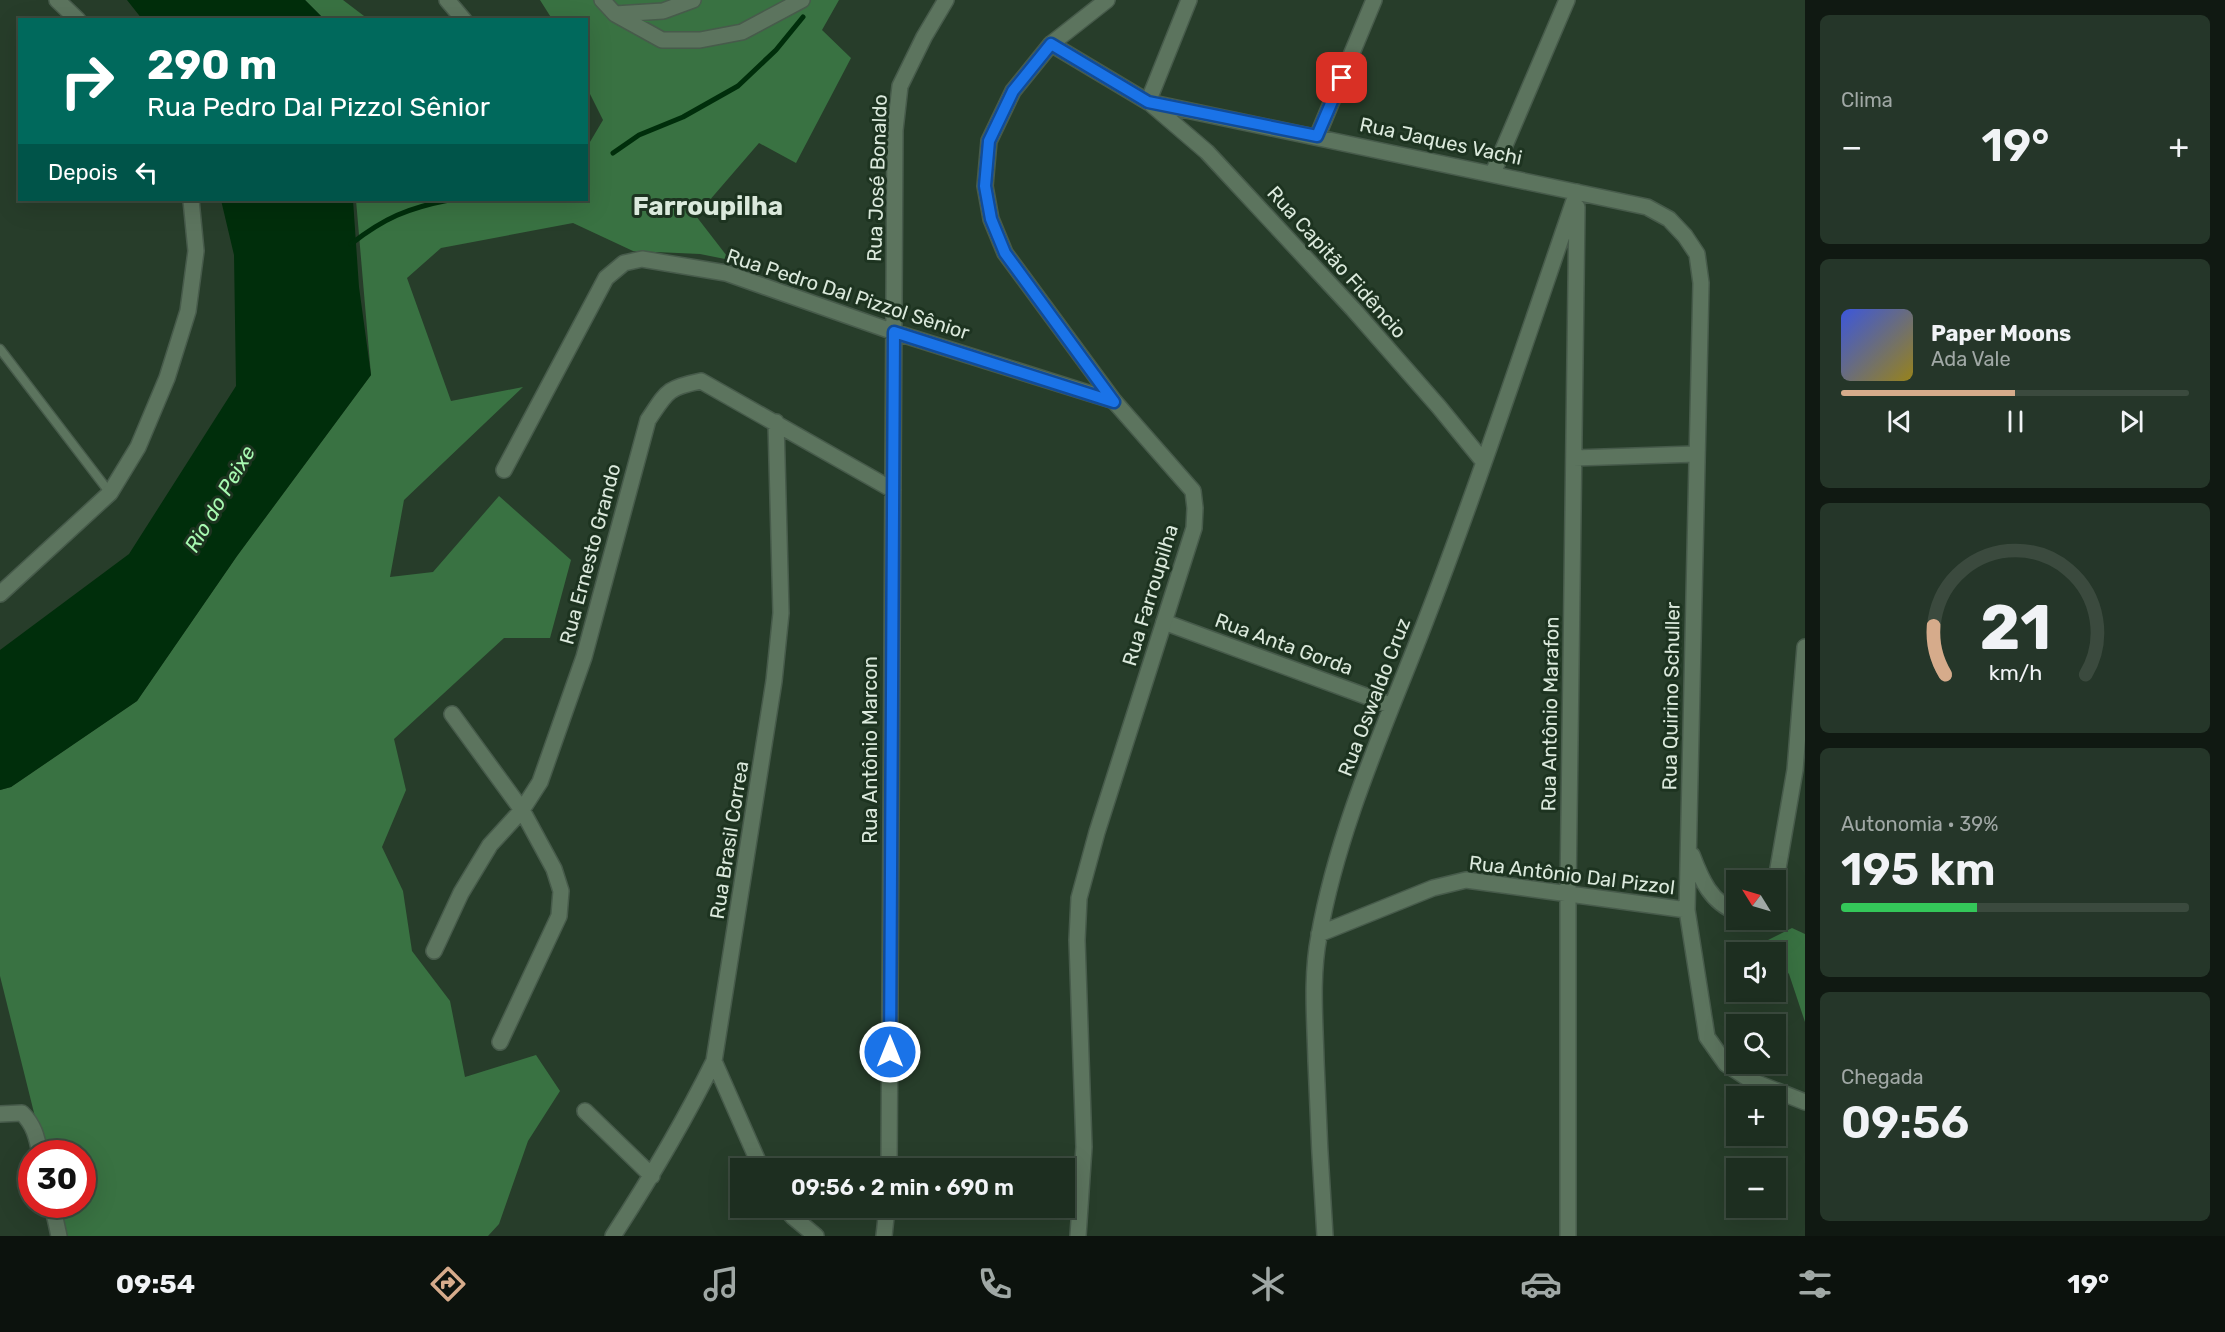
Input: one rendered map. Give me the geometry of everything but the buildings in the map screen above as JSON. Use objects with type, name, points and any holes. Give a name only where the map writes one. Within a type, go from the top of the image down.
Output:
[{"type":"street","points":[[57,0],[76,18]]},
{"type":"street","points":[[447,0],[462,18]]},
{"type":"street","points":[[602,0],[615,14],[662,40],[700,39],[742,32],[802,0]]},
{"type":"street","points":[[615,14],[663,11],[693,0]]},
{"type":"street","name":"Rua José Bonaldo","points":[[894,332],[895,130],[900,86],[924,37],[946,0]]},
{"type":"street","name":"Rua Farroupilha","points":[[1078,1236],[1084,1147],[1077,940],[1079,898],[1097,832],[1194,528],[1195,508],[1193,491],[1114,402],[1005,253],[991,219],[985,186],[989,141],[1013,91],[1051,44],[1107,0]]},
{"type":"street","points":[[1148,102],[1189,0]]},
{"type":"street","points":[[1317,136],[1374,0]]},
{"type":"street","points":[[1493,173],[1567,0]]},
{"type":"street","name":"Rua Jaques Vachi","points":[[1051,44],[1148,102],[1647,207],[1669,219],[1685,236]]},
{"type":"street","name":"Rua Capitão Fidêncio","points":[[1148,102],[1207,152],[1353,309],[1484,461]]},
{"type":"street","name":"Rua Oswaldo Cruz","points":[[1325,1236],[1313,975],[1319,934],[1341,848],[1390,705],[1424,626],[1577,192]]},
{"type":"street","name":"Rua Antônio Marafon","points":[[1568,1236],[1568,893],[1577,192]]},
{"type":"street","points":[[0,594],[110,492],[138,447],[167,378],[188,311],[196,251],[191,201]]},
{"type":"street","name":"Rua Quirino Schuller","points":[[1685,236],[1696,254],[1701,283],[1687,910],[1707,1037],[1726,1064],[1735,1070],[1752,1081],[1805,1102]]},
{"type":"street","name":"Rua Pedro Dal Pizzol Sênior","points":[[504,470],[606,278],[624,263],[642,259],[726,273],[894,332],[1114,402]]},
{"type":"street","name":"Rua Antônio Marcon","points":[[889,1158],[894,332]]},
{"type":"street","name":"Rua Ernesto Grando","points":[[434,951],[461,893],[490,845],[522,810],[540,782],[584,657],[648,420],[667,392],[701,381],[893,490]]},
{"type":"street","name":"Rua Brasil Correa","points":[[613,1236],[652,1176],[691,1108],[714,1061],[774,681],[781,613],[776,422]]},
{"type":"street","points":[[1574,458],[1696,454]]},
{"type":"street","name":"Rua Anta Gorda","points":[[1164,622],[1390,705]]},
{"type":"street","points":[[1779,870],[1803,774],[1805,646]]},
{"type":"street","points":[[452,714],[522,810],[554,868],[561,891],[559,916],[500,1042]]},
{"type":"street","points":[[1689,847],[1700,877],[1713,896],[1726,906]]},
{"type":"street","name":"Rua Antônio Dal Pizzol","points":[[1319,934],[1433,888],[1466,880],[1687,910]]},
{"type":"street","points":[[714,1061],[757,1158]]},
{"type":"street","points":[[585,1111],[652,1176]]},
{"type":"street","points":[[0,1114],[22,1113],[29,1120],[37,1140]]},
{"type":"street","points":[[55,1218],[58,1236]]},
{"type":"street","points":[[794,1218],[816,1236]]},
{"type":"street","points":[[884,1236],[886,1218]]},
{"type":"lane","points":[[0,349],[110,492]]},
{"type":"shaded area","points":[[305,0],[343,0],[367,18],[323,18]]},
{"type":"shaded area","points":[[540,0],[839,0],[822,30],[851,58],[796,163],[759,143],[696,216],[730,260],[700,254],[633,251],[573,223],[441,248],[407,278],[451,401],[523,387],[404,500],[390,577],[433,572],[499,496],[571,560],[550,638],[504,638],[394,739],[406,790],[382,847],[403,891],[412,951],[450,1001],[465,1077],[536,1055],[560,1091],[528,1141],[499,1224],[488,1236],[65,1236],[60,1218],[96,1218],[96,1140],[41,1140],[0,976],[0,790],[11,787],[137,701],[237,556],[371,375],[356,201],[588,201],[588,145],[603,120],[588,90],[588,18],[551,18]]},
{"type":"shaded area","points":[[1792,928],[1805,934],[1805,1022],[1786,971],[1786,942],[1764,942]]},
{"type":"water","points":[[127,0],[305,0],[323,18],[141,18]]},
{"type":"water","name":"Rio do Peixe","points":[[221,201],[353,201],[359,287],[371,375],[237,556],[137,701],[11,787],[0,790],[0,650],[129,554],[236,386],[234,255]]},
{"type":"waterway","points":[[613,153],[639,135],[683,117],[738,86],[776,50],[803,17]]},
{"type":"waterway","points":[[351,244],[374,227],[397,215],[445,201]]},
{"type":"district","name":"Farroupilha","points":[[708,206]]},
{"type":"route","points":[[890,1052],[894,332],[1114,402],[1005,253],[991,219],[985,186],[989,141],[1013,91],[1051,44],[1148,102],[1317,136],[1342,78]]}]
